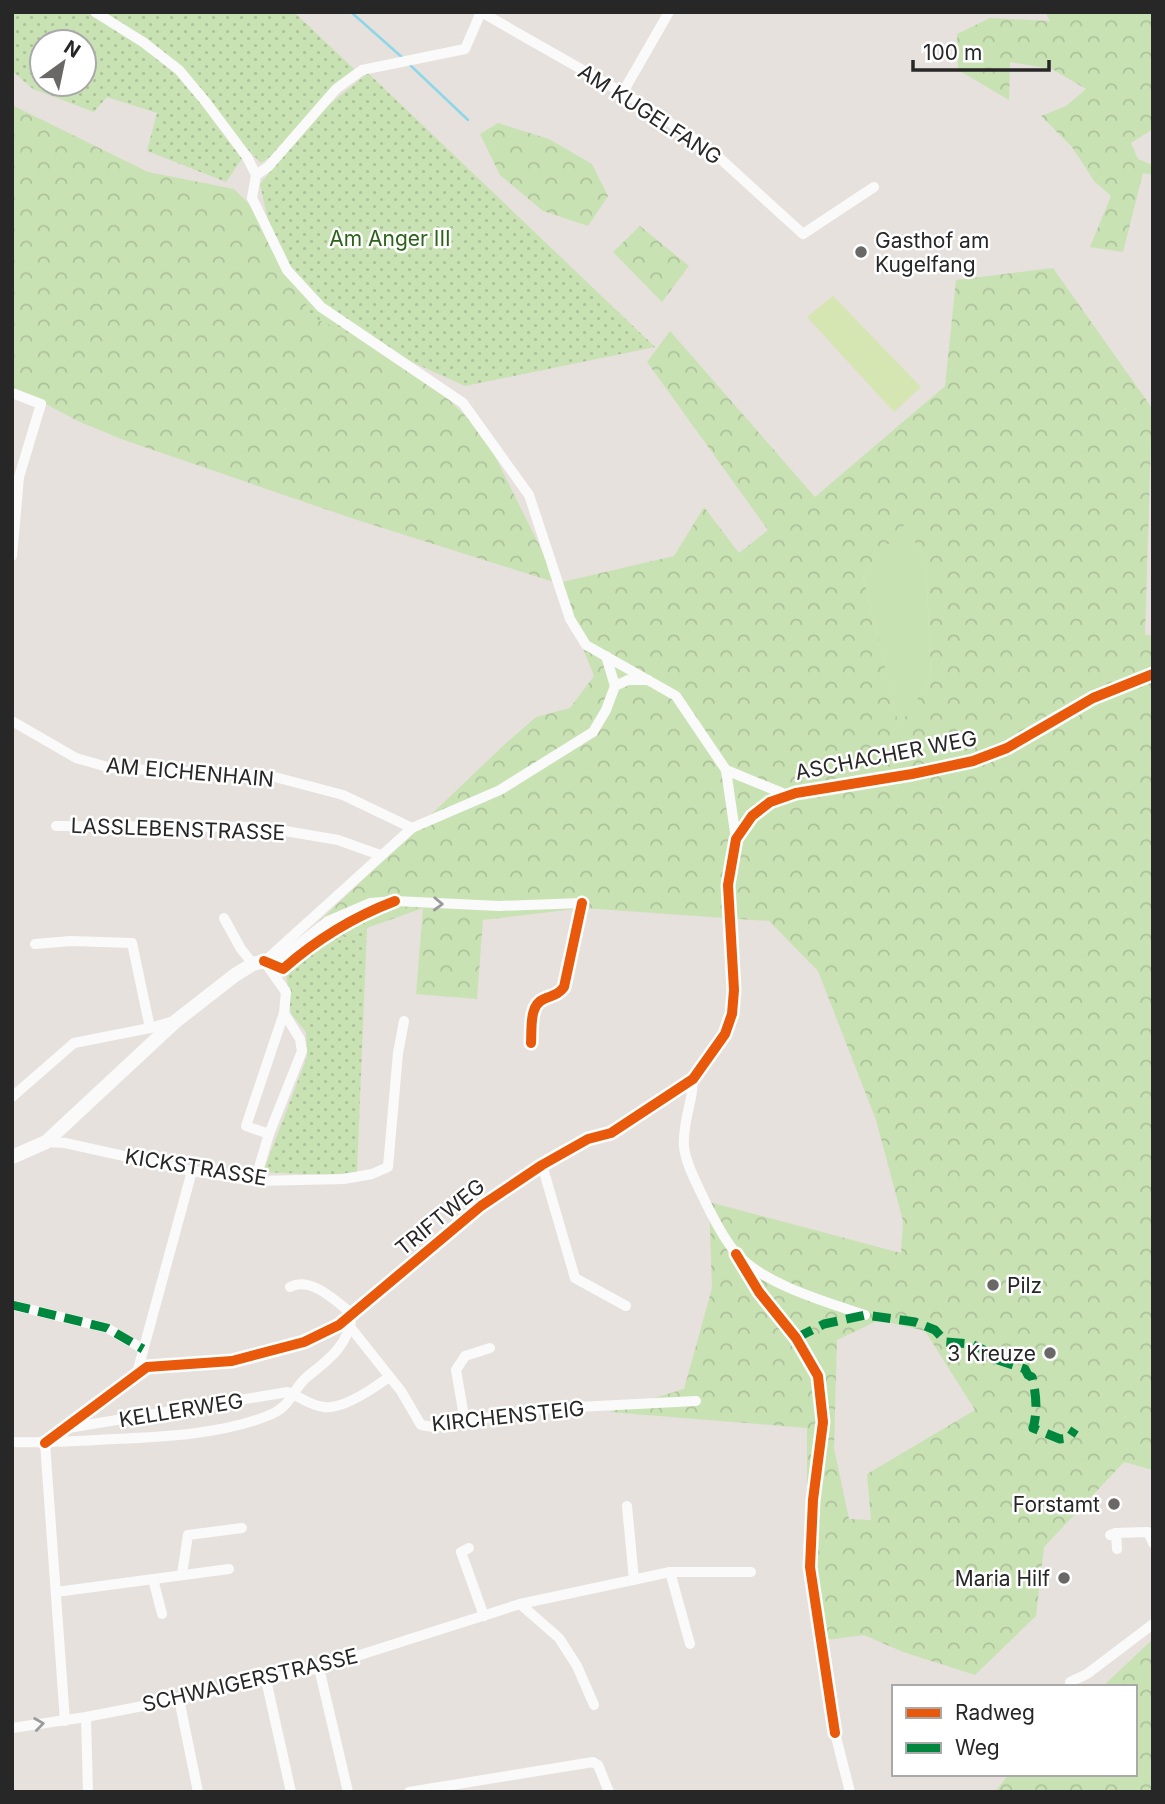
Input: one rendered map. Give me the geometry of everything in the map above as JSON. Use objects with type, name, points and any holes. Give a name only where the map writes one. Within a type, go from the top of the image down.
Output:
[{"type":"street","points":[[95,12],[143,42],[179,70],[247,157],[256,175],[252,198],[287,270],[321,307],[463,402],[529,495],[570,619],[586,645],[676,696],[726,770],[736,839]]},
{"type":"street","points":[[256,175],[268,167],[337,89],[362,70],[465,49],[481,12]]},
{"type":"street","name":"AM KUGELFANG","points":[[481,12],[623,92],[713,152],[803,234],[874,187]]},
{"type":"street","points":[[623,92],[669,12]]},
{"type":"street","points":[[12,393],[41,404],[19,477],[12,556]]},
{"type":"street","points":[[12,1157],[46,1142],[176,1021],[258,963],[412,828],[500,790],[593,732],[606,710],[615,686],[606,656]]},
{"type":"street","name":"ASCHACHER WEG","points":[[729,905],[728,885],[736,839],[752,816],[770,802],[787,795],[973,761],[1007,748],[1093,698],[1153,674]]},
{"type":"street","points":[[615,686],[628,680],[649,680]]},
{"type":"street","name":"AM EICHENHAIN","points":[[12,721],[76,758],[111,768],[271,776],[343,795],[412,828]]},
{"type":"street","points":[[726,770],[787,795]]},
{"type":"street","name":"LASSLEBENSTRASSE","points":[[56,826],[262,827],[338,840],[380,855]]},
{"type":"street","points":[[258,963],[279,960],[328,921],[370,903],[395,901],[499,906],[582,903],[564,987],[558,995],[540,1000],[534,1009],[530,1042]]},
{"type":"street","name":"TRIFTWEG","points":[[45,1443],[147,1367],[232,1361],[304,1342],[339,1325],[481,1206],[542,1165],[588,1139],[611,1133],[693,1079],[724,1034],[732,1014],[734,990],[729,905]]},
{"type":"street","points":[[224,918],[241,949],[286,992],[284,1013],[246,1126],[269,1133]]},
{"type":"street","points":[[35,944],[71,941],[132,943],[150,1028]]},
{"type":"street","points":[[254,1181],[269,1133],[302,1051],[300,1039],[284,1013]]},
{"type":"street","points":[[12,1097],[74,1042],[176,1021]]},
{"type":"street","name":"KICKSTRASSE","points":[[46,1142],[65,1143],[192,1171],[254,1181],[344,1179],[372,1174],[388,1167],[398,1053],[404,1021]]},
{"type":"street","points":[[693,1079],[693,1093],[684,1123],[684,1149],[712,1216],[736,1254],[769,1278],[864,1315]]},
{"type":"street","points":[[542,1165],[575,1278],[626,1306]]},
{"type":"street","points":[[136,1373],[192,1171]]},
{"type":"street","points":[[12,1442],[45,1443],[172,1436],[219,1429],[272,1414],[295,1395],[304,1379],[328,1361],[344,1342],[351,1328],[352,1314],[329,1295],[305,1284],[290,1287]]},
{"type":"street","points":[[12,1305],[107,1328],[143,1349]]},
{"type":"street","name":"KIRCHENSTEIG","points":[[351,1328],[401,1391],[421,1425],[433,1427],[538,1409],[696,1401]]},
{"type":"street","points":[[465,1422],[456,1370],[465,1356],[490,1348]]},
{"type":"street","points":[[295,1395],[313,1405],[334,1407],[364,1394],[389,1377]]},
{"type":"street","name":"KELLERWEG","points":[[66,1429],[288,1392],[295,1395]]},
{"type":"street","points":[[45,1443],[65,1721]]},
{"type":"street","points":[[627,1506],[634,1580]]},
{"type":"street","points":[[182,1574],[188,1535],[242,1528]]},
{"type":"street","points":[[1116,1549],[1113,1534],[1148,1532],[1153,1543]]},
{"type":"street","points":[[468,1548],[461,1552],[484,1616]]},
{"type":"street","points":[[56,1592],[229,1569]]},
{"type":"street","points":[[670,1572],[690,1644]]},
{"type":"street","name":"SCHWAIGERSTRASSE","points":[[12,1728],[65,1721],[180,1699],[319,1668],[520,1604],[670,1572],[751,1572]]},
{"type":"street","points":[[153,1579],[162,1614]]},
{"type":"street","points":[[520,1604],[559,1638],[577,1666],[594,1705]]},
{"type":"street","points":[[1070,1682],[1087,1674],[1153,1623]]},
{"type":"street","points":[[319,1668],[348,1792]]},
{"type":"street","points":[[266,1680],[290,1792]]},
{"type":"street","points":[[180,1699],[198,1792]]},
{"type":"street","points":[[86,1717],[88,1792]]},
{"type":"street","points":[[835,1733],[850,1792]]},
{"type":"street","points":[[409,1792],[593,1762],[598,1765],[609,1792]]},
{"type":"green space","points":[[12,12],[294,12],[354,69],[338,82],[270,157],[261,163],[248,150],[226,182],[147,151],[157,113],[107,97],[94,112],[57,98],[98,98],[98,28],[28,28],[28,85],[12,71]]},
{"type":"green space","points":[[1045,12],[1153,12],[1153,129],[1131,143],[1138,159],[1153,165],[1153,175],[1143,173],[1123,252],[1090,247],[1111,196],[1094,181],[1072,147],[1041,116],[1066,106],[1086,89],[1052,69],[1010,62],[1009,100],[958,70],[957,34],[990,18],[1050,21]]},
{"type":"green space","name":"Am Anger III","points":[[368,73],[655,347],[465,386],[312,317],[270,230],[260,184],[315,116]]},
{"type":"green space","points":[[12,105],[148,172],[234,189],[484,434],[558,583],[674,556],[704,507],[739,553],[768,530],[647,362],[670,331],[815,497],[945,386],[956,280],[1053,268],[1152,408],[1145,635],[1153,635],[1153,1470],[1124,1462],[1044,1547],[1036,1616],[975,1675],[903,1652],[864,1635],[818,1641],[807,1571],[807,1428],[609,1412],[684,1389],[712,1288],[709,1202],[901,1253],[903,1221],[876,1120],[818,971],[769,921],[583,908],[483,920],[477,999],[416,994],[423,908],[367,928],[285,963],[284,955],[504,745],[536,717],[570,708],[594,676],[557,583],[351,518],[124,440],[12,389]],"holes":[[[905,524],[926,561],[931,679],[899,726],[863,575]],[[879,1320],[925,1331],[975,1410],[867,1474],[871,1520],[849,1519],[834,1448],[837,1340]]]},
{"type":"green space","points":[[498,123],[549,139],[592,164],[608,196],[588,226],[543,211],[500,175],[480,134]]},
{"type":"green space","points":[[640,226],[689,266],[662,302],[613,252]]},
{"type":"green space","points":[[833,296],[921,387],[894,412],[807,317]]},
{"type":"green space","points":[[905,523],[926,561],[931,679],[899,727],[863,575]]},
{"type":"green space","points":[[367,928],[357,1172],[326,1175],[263,1172],[307,1057],[306,1032],[291,1014],[285,963]]},
{"type":"green space","points":[[1153,1639],[1153,1792],[995,1792],[1007,1776],[1137,1776],[1137,1685],[1104,1685]]},
{"type":"waterway","points":[[351,12],[404,59]]},
{"type":"waterway","points":[[409,64],[468,120]]},
{"type":"marked path","points":[[12,1305],[107,1328],[143,1349]]},
{"type":"marked path","points":[[796,1338],[824,1324],[865,1315],[915,1322],[935,1330],[946,1342],[971,1344],[998,1360],[1025,1369],[1032,1377],[1035,1389],[1033,1428],[1060,1439],[1069,1438],[1075,1429]]},
{"type":"cycle path","points":[[45,1443],[147,1367],[232,1361],[304,1342],[339,1325],[481,1206],[542,1165],[588,1139],[611,1133],[693,1079],[725,1034],[732,1014],[734,990],[728,885],[736,839],[752,816],[770,802],[796,793],[973,761],[1007,748],[1093,698],[1153,674]]},
{"type":"cycle path","points":[[264,961],[283,969],[336,930],[395,901]]},
{"type":"cycle path","points":[[531,1043],[532,1018],[536,1006],[564,987],[582,903]]},
{"type":"cycle path","points":[[736,1254],[759,1292],[796,1338],[818,1376],[823,1422],[813,1500],[810,1567],[835,1733]]},
{"type":"place","name":"Gasthof am Kugelfang","points":[[861,252]]},
{"type":"place","name":"Pilz","points":[[993,1285]]},
{"type":"place","name":"3 Kreuze","points":[[1050,1353]]},
{"type":"place","name":"Forstamt","points":[[1114,1504]]},
{"type":"place","name":"Maria Hilf","points":[[1064,1578]]}]
